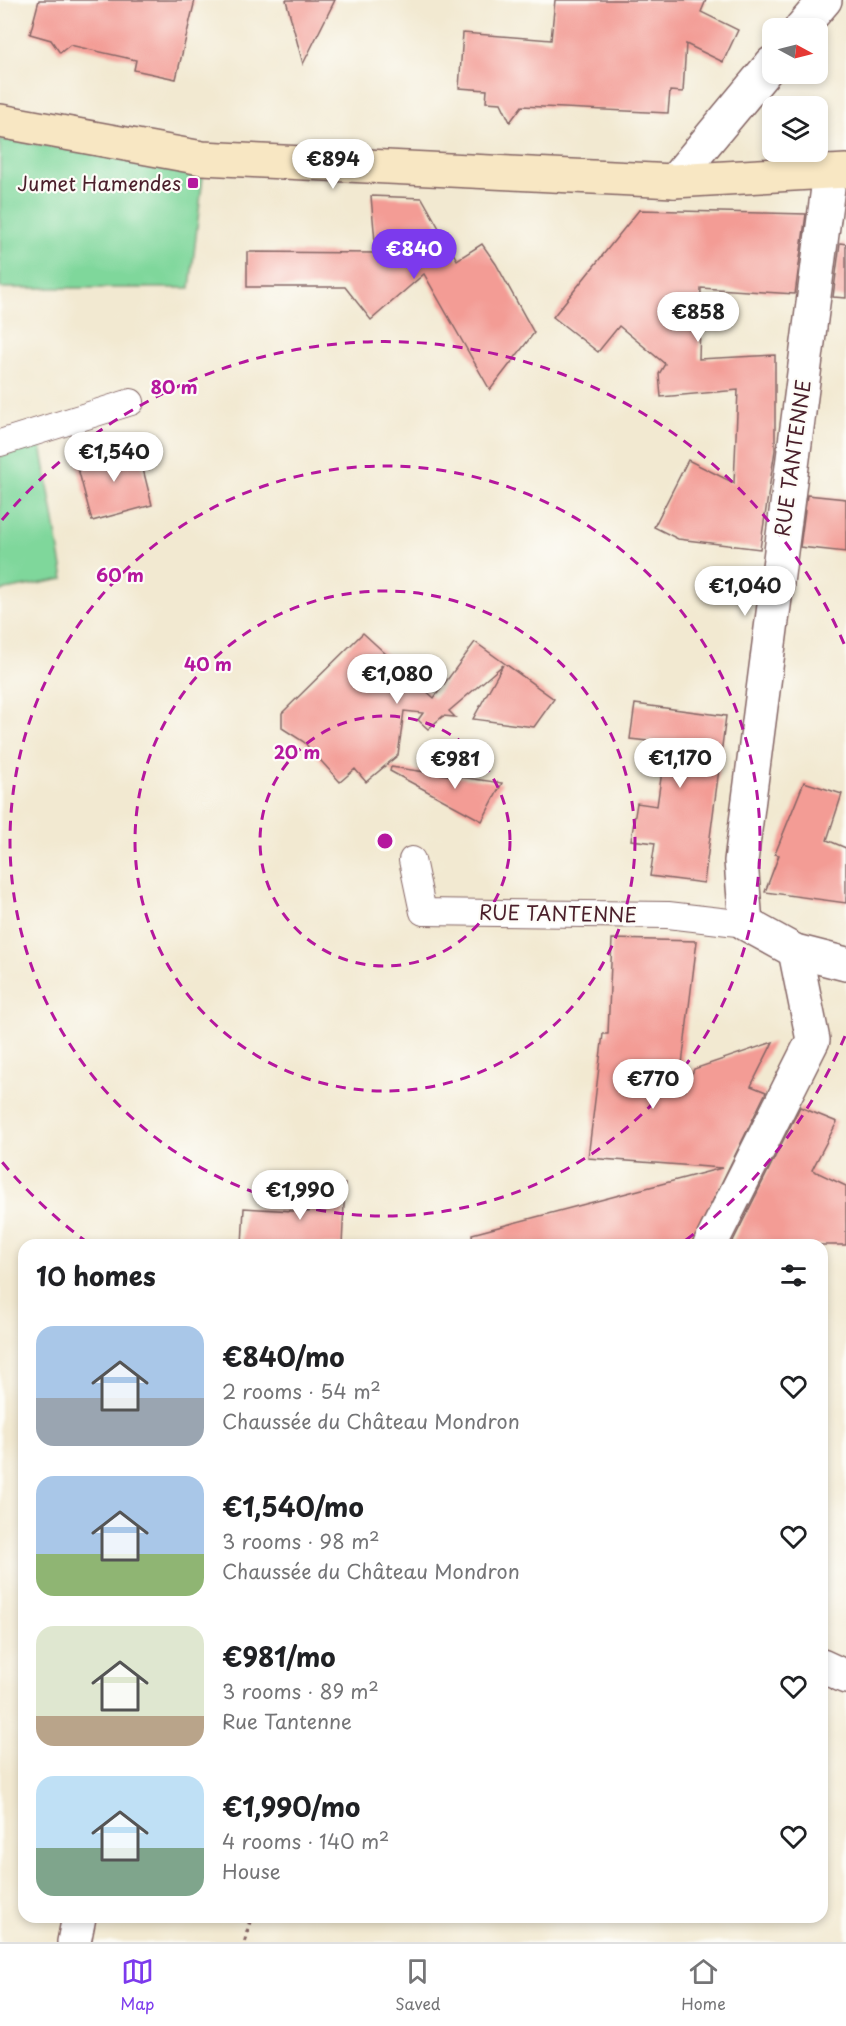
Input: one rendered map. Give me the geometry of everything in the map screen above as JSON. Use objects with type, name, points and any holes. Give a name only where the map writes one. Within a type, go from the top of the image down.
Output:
[{"type":"main road","points":[[0,121],[202,158],[675,181],[838,172]]},
{"type":"street","points":[[810,18],[825,0]]},
{"type":"street","points":[[675,181],[762,75]]},
{"type":"street","name":"RUE TANTENNE","points":[[838,172],[741,861],[746,924],[795,951],[846,964]]},
{"type":"street","points":[[713,1239],[813,1040],[795,951]]},
{"type":"street","points":[[828,1669],[846,1677]]},
{"type":"street","points":[[74,1942],[78,1923]]},
{"type":"lane","points":[[0,443],[131,402]]},
{"type":"lane","name":"RUE TANTENNE","points":[[412,860],[423,912],[668,915],[746,924]]},
{"type":"path","points":[[244,1942],[249,1923]]},
{"type":"green space","points":[[0,139],[204,168],[190,288],[0,288]]},
{"type":"green space","points":[[41,445],[64,579],[0,591],[0,456]]},
{"type":"building","points":[[39,0],[195,0],[176,79],[134,70],[136,60],[70,45],[60,53],[51,40],[30,34]]},
{"type":"building","points":[[286,0],[335,0],[303,64]]},
{"type":"building","points":[[555,0],[706,0],[701,12],[738,30],[723,62],[686,44],[683,92],[670,91],[668,113],[522,106],[510,122],[501,103],[486,102],[487,90],[459,88],[463,33],[551,40]]},
{"type":"building","points":[[371,196],[422,198],[457,260],[482,244],[496,264],[534,333],[490,390],[424,274],[371,320],[345,287],[247,287],[247,252],[376,253]]},
{"type":"building","points":[[639,210],[806,214],[795,294],[701,288],[699,359],[775,355],[775,450],[760,549],[678,539],[654,527],[688,460],[734,483],[738,390],[661,397],[659,374],[665,364],[619,326],[598,352],[553,317]]},
{"type":"building","points":[[840,243],[846,244],[846,298],[833,297]]},
{"type":"building","points":[[137,445],[152,505],[92,521],[76,461]]},
{"type":"building","points":[[807,495],[846,499],[846,552],[800,547]]},
{"type":"building","points":[[363,633],[434,698],[475,642],[554,699],[534,727],[473,719],[503,665],[449,711],[455,717],[443,716],[428,729],[418,720],[423,713],[404,711],[398,755],[366,782],[355,769],[340,782],[304,742],[282,728],[282,713]]},
{"type":"building","points":[[635,704],[726,716],[704,883],[650,876],[655,843],[631,840],[637,803],[657,806],[666,743],[630,739]]},
{"type":"building","points":[[391,767],[502,783],[482,821],[390,771]]},
{"type":"building","points":[[804,782],[842,794],[827,840],[846,848],[846,903],[765,892],[779,855],[775,854]]},
{"type":"building","points":[[612,939],[697,941],[679,1089],[685,1091],[694,1069],[773,1042],[751,1086],[766,1092],[694,1239],[472,1239],[472,1234],[722,1168],[588,1158],[603,1034],[608,1034]]},
{"type":"building","points":[[800,1107],[837,1122],[812,1170],[846,1186],[846,1245],[828,1245],[828,1239],[734,1239]]},
{"type":"building","points":[[311,1182],[345,1184],[342,1239],[242,1239],[244,1208],[309,1212]]},
{"type":"place","name":"Jumet Hamendes","points":[[193,183]]}]
